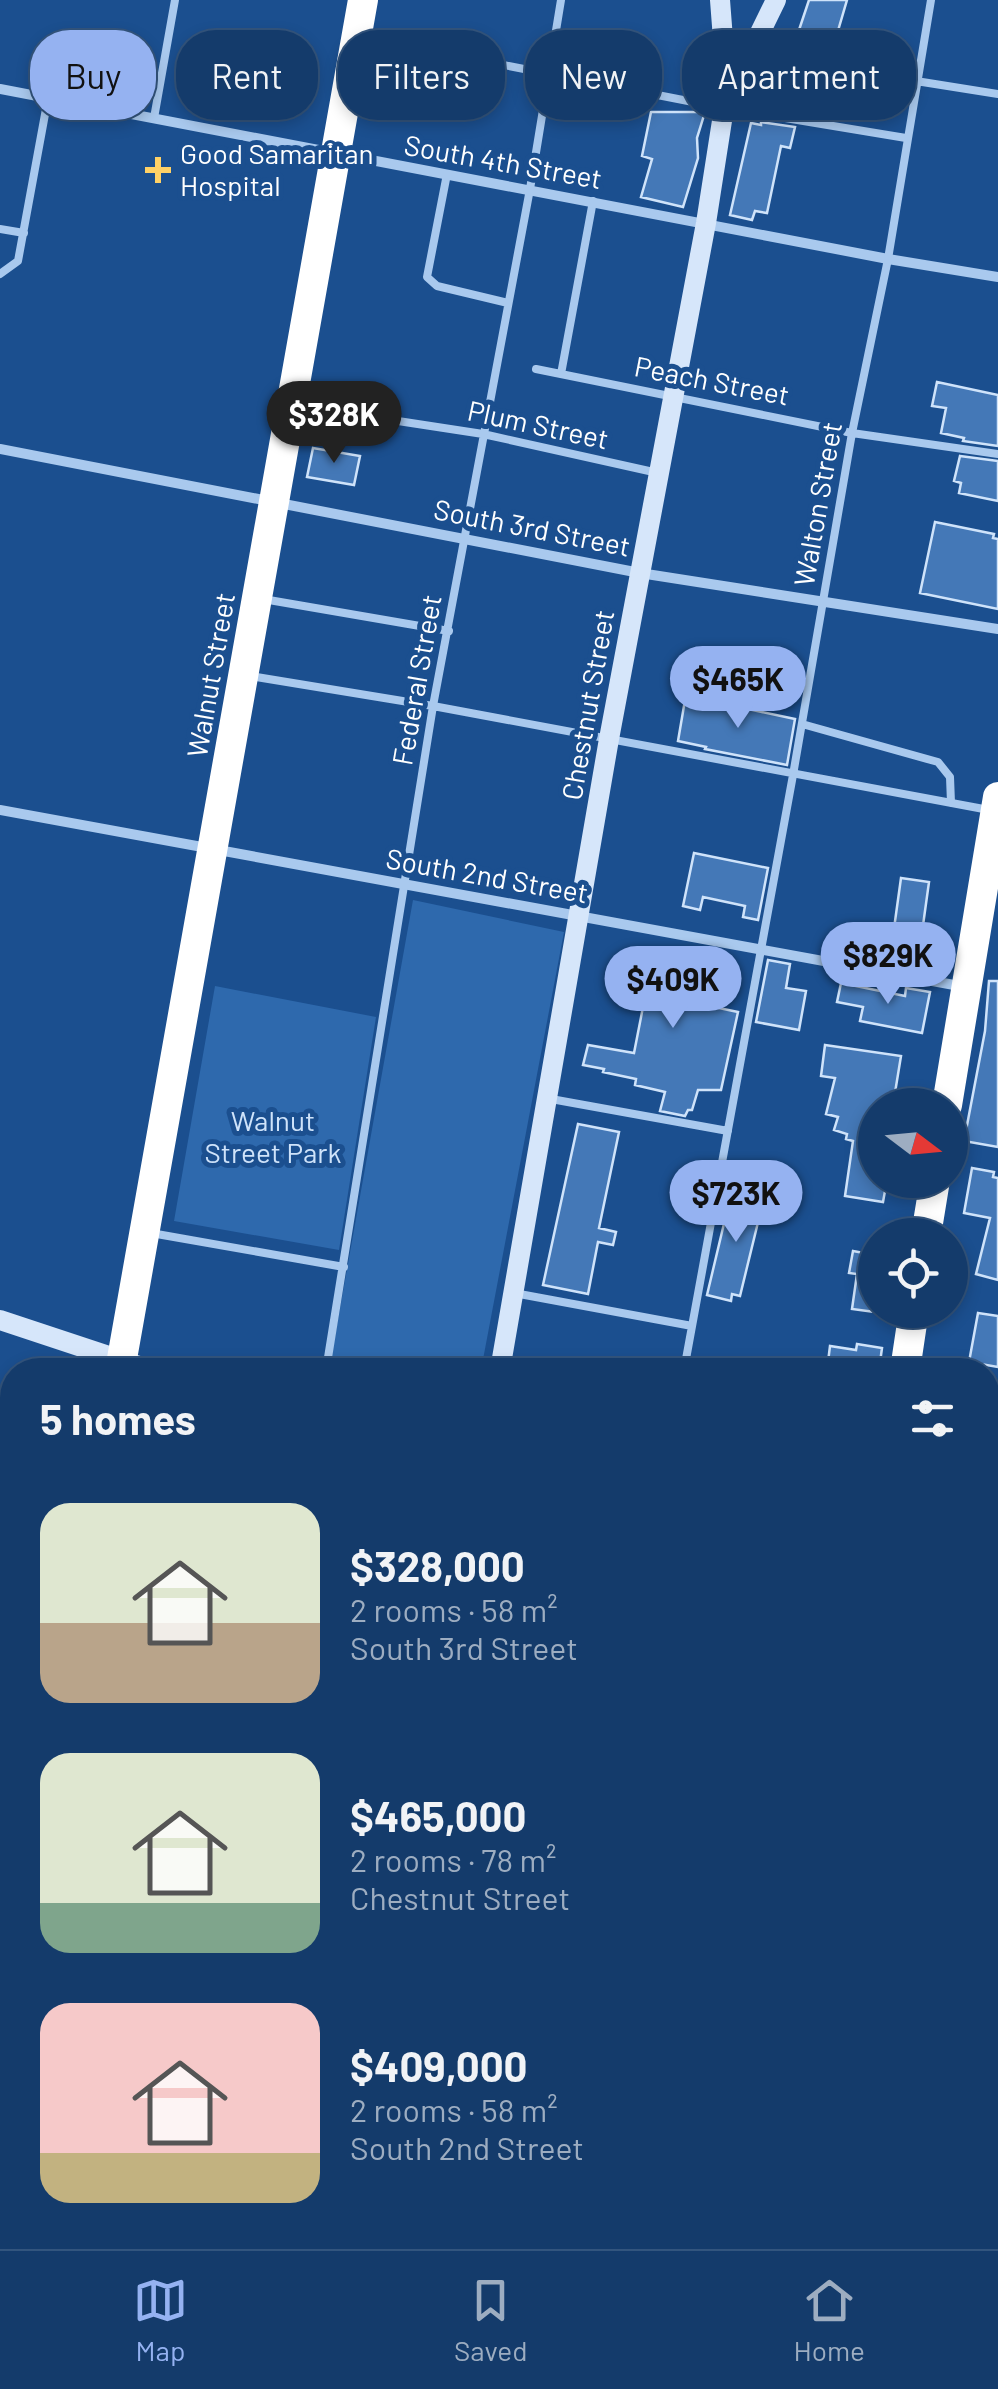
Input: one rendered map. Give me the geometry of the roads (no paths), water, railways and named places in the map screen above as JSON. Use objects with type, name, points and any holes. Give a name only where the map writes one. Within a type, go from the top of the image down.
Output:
[{"type":"highway","name":"Walnut Street","points":[[357,30],[363,0]]},
{"type":"highway","name":"Walnut Street","points":[[121,1358],[340,120]]},
{"type":"highway","points":[[950,1088],[997,807]]},
{"type":"highway","points":[[907,1358],[911,1328]]},
{"type":"street","points":[[720,0],[722,30]]},
{"type":"street","name":"Chestnut Street","points":[[758,30],[776,0]]},
{"type":"street","name":"South 4th Street","points":[[0,88],[30,94]]},
{"type":"street","name":"South 4th Street","points":[[156,118],[998,277]]},
{"type":"street","name":"Chestnut Street","points":[[502,1358],[609,739],[722,120]]},
{"type":"street","name":"South 3rd Street","points":[[0,449],[640,572],[998,629]]},
{"type":"street","name":"South 2nd Street","points":[[0,810],[966,988]]},
{"type":"street","points":[[0,1320],[101,1358]]},
{"type":"lane","points":[[156,107],[175,0]]},
{"type":"lane","name":"Federal Street","points":[[555,30],[561,0]]},
{"type":"lane","name":"Walton Street","points":[[916,81],[931,0]]},
{"type":"lane","points":[[916,81],[998,94]]},
{"type":"lane","points":[[0,274],[18,261],[44,120]]},
{"type":"lane","name":"Federal Street","points":[[328,1358],[434,706],[540,120]]},
{"type":"lane","points":[[797,120],[906,138]]},
{"type":"lane","name":"Walton Street","points":[[686,1358],[794,775],[852,433],[888,259],[909,120]]},
{"type":"lane","points":[[447,174],[427,277],[431,283],[459,293],[508,303]]},
{"type":"lane","points":[[561,374],[593,200]]},
{"type":"lane","points":[[0,230],[24,233]]},
{"type":"lane","name":"Peach Street","points":[[536,370],[852,433],[998,454]]},
{"type":"lane","name":"Plum Street","points":[[290,404],[483,434],[658,473]]},
{"type":"lane","points":[[258,598],[449,631]]},
{"type":"lane","points":[[244,675],[434,706],[951,803],[997,807]]},
{"type":"lane","points":[[802,724],[938,762],[950,777],[951,803]]},
{"type":"lane","points":[[546,1098],[728,1131]]},
{"type":"lane","points":[[146,1232],[344,1267]]},
{"type":"lane","points":[[513,1293],[692,1326]]},
{"type":"place","name":"Good Samaritan Hospital","points":[[158,170]]},
{"type":"park label","name":"Walnut Street Park","points":[[273,1137]]}]
